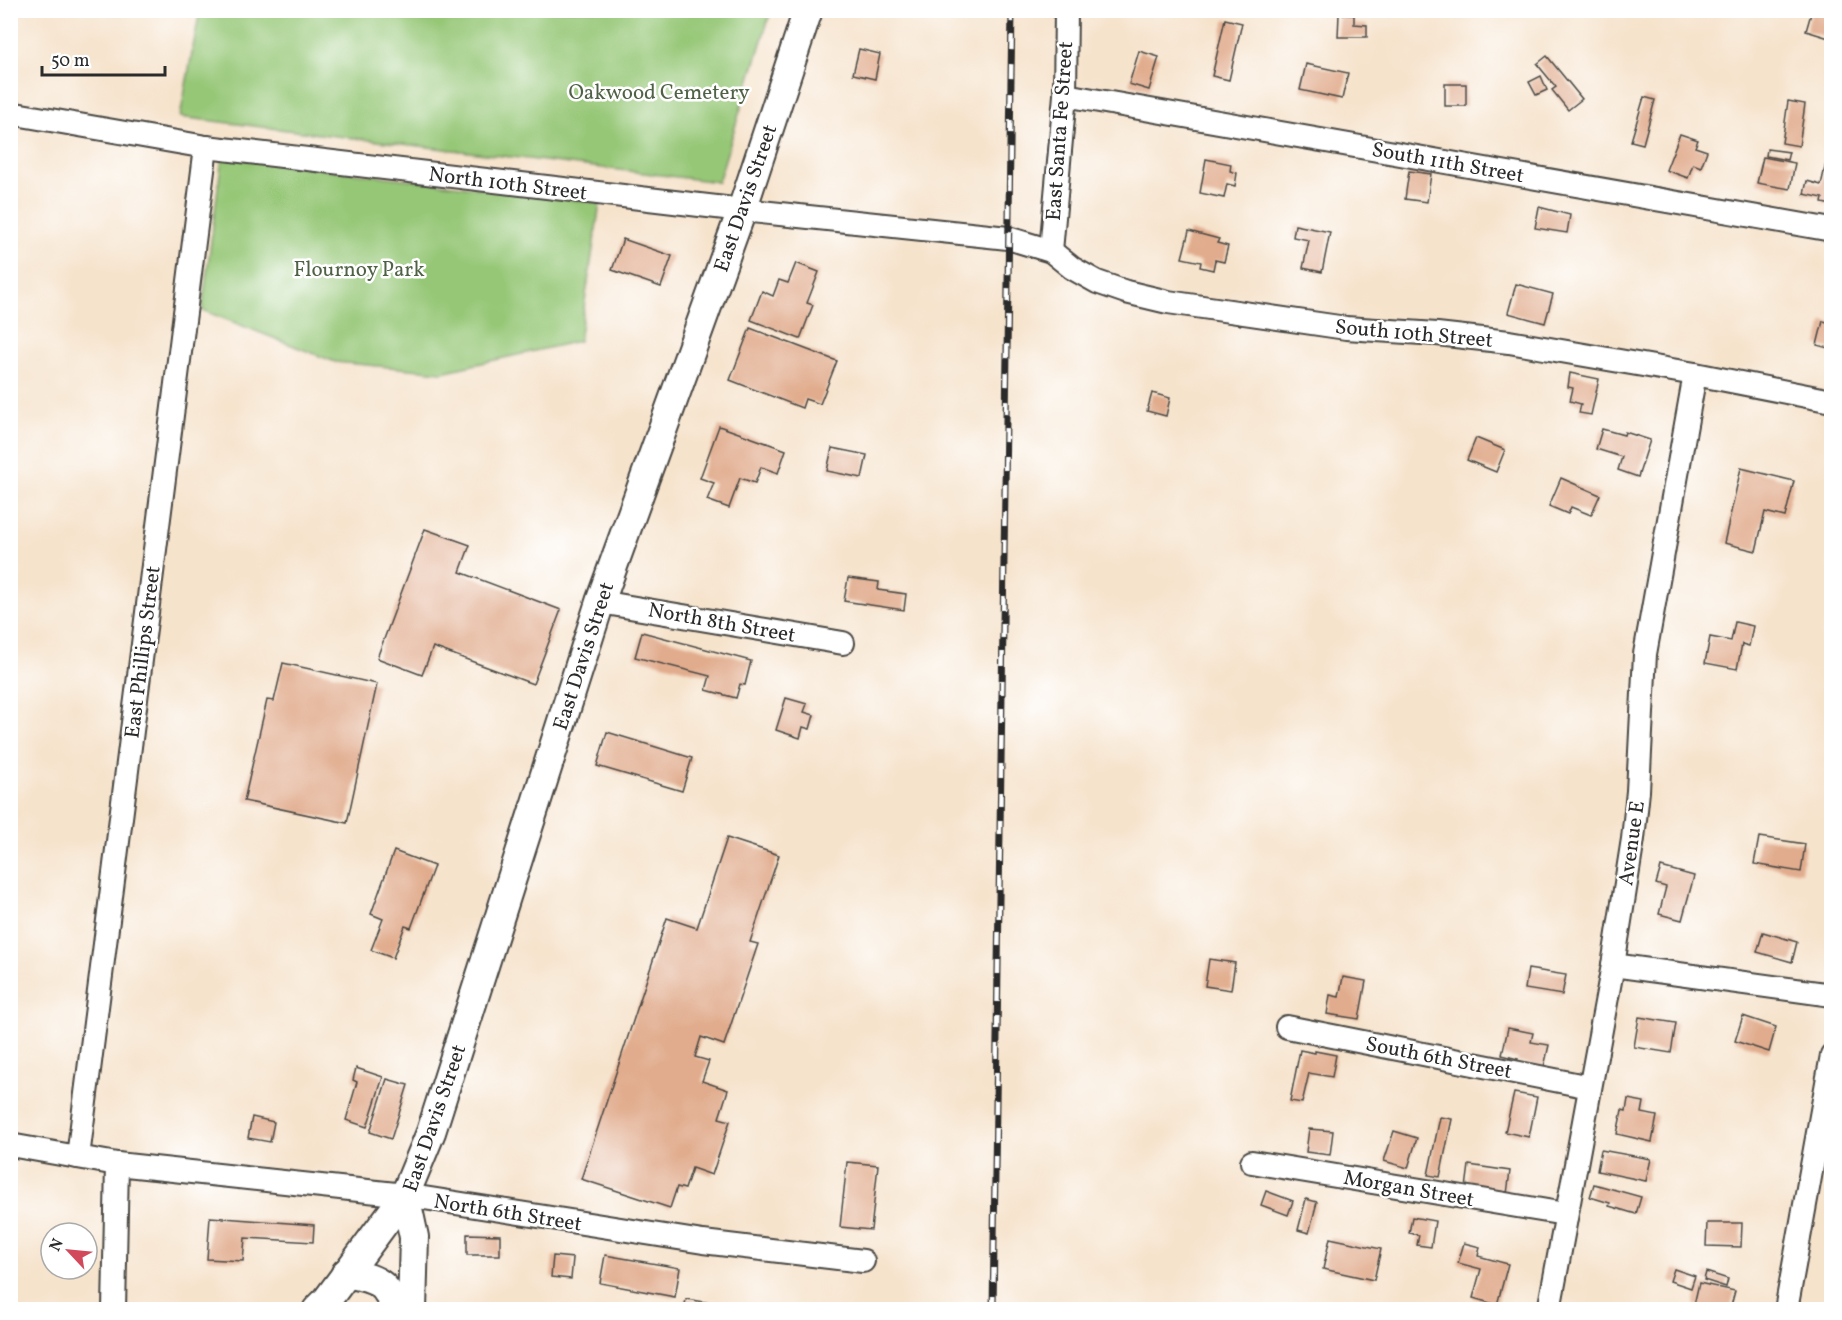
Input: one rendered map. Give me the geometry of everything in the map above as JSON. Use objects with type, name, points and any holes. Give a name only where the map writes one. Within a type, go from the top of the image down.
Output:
[{"type":"main road","name":"East Davis Street","points":[[412,1310],[414,1238],[405,1196],[434,1122],[600,602],[742,210],[808,10]]},
{"type":"main road","points":[[317,1310],[327,1300],[405,1196]]},
{"type":"main road","points":[[346,1274],[369,1278],[380,1283],[389,1293],[393,1310]]},
{"type":"street","name":"East Santa Fe Street","points":[[1051,251],[1065,95],[1066,10]]},
{"type":"street","name":"South 11th Street","points":[[1065,95],[1832,230]]},
{"type":"street","name":"North 10th Street","points":[[10,113],[206,147],[742,210],[1008,238]]},
{"type":"street","name":"East Phillips Street","points":[[78,1157],[206,147]]},
{"type":"street","name":"South 10th Street","points":[[1008,238],[1051,251],[1072,268],[1097,282],[1168,302],[1346,328],[1437,334],[1509,342],[1695,374],[1832,401]]},
{"type":"street","name":"Avenue E","points":[[1548,1310],[1613,965],[1633,839],[1638,791],[1645,654],[1695,374]]},
{"type":"street","name":"North 8th Street","points":[[600,602],[843,642]]},
{"type":"street","points":[[1613,965],[1832,995]]},
{"type":"street","name":"South 6th Street","points":[[1287,1028],[1590,1087]]},
{"type":"street","points":[[1786,1310],[1832,1055]]},
{"type":"street","name":"North 6th Street","points":[[10,1145],[117,1164],[405,1196],[703,1242],[863,1261]]},
{"type":"street","name":"Morgan Street","points":[[1252,1162],[1566,1214]]},
{"type":"street","points":[[114,1310],[117,1164]]},
{"type":"green space","name":"Oakwood Cemetery","points":[[200,10],[771,11],[718,182],[180,117]]},
{"type":"green space","name":"Flournoy Park","points":[[222,157],[600,203],[579,341],[442,372],[335,362],[202,310]]},
{"type":"building","points":[[1812,10],[1832,10],[1832,31],[1829,38],[1806,31]]},
{"type":"building","points":[[1339,14],[1354,15],[1354,24],[1367,25],[1367,37],[1338,37]]},
{"type":"building","points":[[1225,19],[1242,23],[1229,80],[1212,76]]},
{"type":"building","points":[[859,49],[880,54],[875,79],[853,74]]},
{"type":"building","points":[[1139,51],[1159,57],[1149,90],[1129,84]]},
{"type":"building","points":[[1547,56],[1582,99],[1568,110],[1552,90],[1556,87],[1537,64]]},
{"type":"building","points":[[1306,64],[1348,73],[1342,99],[1300,90]]},
{"type":"building","points":[[1541,76],[1547,90],[1536,95],[1529,82]]},
{"type":"building","points":[[1445,84],[1466,84],[1466,106],[1445,106]]},
{"type":"building","points":[[1644,97],[1655,100],[1643,144],[1631,141]]},
{"type":"building","points":[[1788,101],[1805,104],[1799,146],[1782,143]]},
{"type":"building","points":[[1830,117],[1832,117],[1832,145],[1825,144]]},
{"type":"building","points":[[1680,134],[1698,140],[1695,147],[1707,151],[1701,167],[1693,164],[1688,178],[1666,170]]},
{"type":"building","points":[[1767,149],[1789,152],[1787,160],[1766,156]]},
{"type":"building","points":[[1763,157],[1795,163],[1790,189],[1757,183]]},
{"type":"building","points":[[1206,159],[1231,164],[1230,171],[1237,173],[1235,186],[1227,184],[1224,198],[1200,193]]},
{"type":"building","points":[[1826,163],[1832,164],[1832,205],[1822,203],[1823,198],[1804,194],[1807,181],[1821,185]]},
{"type":"building","points":[[1409,171],[1431,174],[1427,202],[1405,199]]},
{"type":"building","points":[[1539,207],[1570,215],[1567,233],[1535,228]]},
{"type":"building","points":[[1295,225],[1330,232],[1322,272],[1303,268],[1309,240],[1293,237]]},
{"type":"building","points":[[1189,231],[1219,239],[1217,243],[1228,246],[1224,262],[1215,260],[1213,270],[1200,267],[1201,262],[1182,258]]},
{"type":"building","points":[[623,239],[672,256],[661,287],[612,270]]},
{"type":"building","points":[[796,263],[819,272],[807,303],[813,305],[800,339],[751,320],[762,291],[773,296],[779,280],[788,283]]},
{"type":"building","points":[[1516,284],[1553,294],[1545,323],[1508,313]]},
{"type":"building","points":[[1823,321],[1832,323],[1832,349],[1817,345]]},
{"type":"building","points":[[750,328],[837,361],[820,404],[805,399],[802,408],[730,380]]},
{"type":"building","points":[[1570,373],[1599,379],[1591,415],[1579,413],[1581,404],[1570,401],[1573,388],[1568,387]]},
{"type":"building","points":[[1152,393],[1170,398],[1166,416],[1147,411]]},
{"type":"building","points":[[719,426],[786,450],[778,473],[761,467],[755,483],[740,478],[729,508],[707,500],[714,483],[700,478]]},
{"type":"building","points":[[1602,429],[1624,435],[1625,432],[1650,440],[1638,477],[1618,470],[1622,457],[1596,449]]},
{"type":"building","points":[[1476,438],[1505,450],[1496,472],[1467,460]]},
{"type":"building","points":[[832,448],[867,455],[862,478],[827,471]]},
{"type":"building","points":[[1741,468],[1794,481],[1785,517],[1765,512],[1756,551],[1724,543]]},
{"type":"building","points":[[1561,478],[1600,495],[1591,515],[1571,507],[1568,514],[1549,506]]},
{"type":"building","points":[[425,529],[470,545],[460,572],[561,610],[533,684],[433,647],[422,675],[377,658]]},
{"type":"building","points":[[848,578],[879,582],[878,590],[906,594],[904,610],[844,601]]},
{"type":"building","points":[[1735,622],[1753,626],[1749,646],[1742,644],[1737,669],[1705,663],[1710,637],[1731,641]]},
{"type":"building","points":[[642,632],[751,661],[745,685],[740,684],[736,698],[706,690],[710,676],[635,657]]},
{"type":"building","points":[[283,663],[377,684],[347,823],[244,801],[267,700],[274,701]]},
{"type":"building","points":[[786,698],[807,704],[804,712],[814,715],[810,729],[803,727],[800,738],[776,730]]},
{"type":"building","points":[[607,732],[692,758],[682,791],[597,766]]},
{"type":"building","points":[[1759,837],[1805,844],[1801,872],[1754,864]]},
{"type":"building","points":[[727,838],[779,855],[750,942],[758,944],[724,1045],[701,1037],[695,1057],[709,1061],[702,1081],[728,1090],[719,1118],[730,1121],[712,1175],[692,1168],[685,1189],[677,1187],[670,1208],[581,1179],[667,918],[697,928]]},
{"type":"building","points":[[394,851],[434,866],[411,928],[405,926],[393,958],[371,950],[383,919],[371,914]]},
{"type":"building","points":[[1661,867],[1694,876],[1682,920],[1659,914],[1666,887],[1656,884]]},
{"type":"building","points":[[1763,932],[1797,942],[1792,962],[1757,952]]},
{"type":"building","points":[[1209,959],[1235,963],[1231,990],[1205,986]]},
{"type":"building","points":[[1528,969],[1566,975],[1562,995],[1525,989]]},
{"type":"building","points":[[1343,977],[1366,981],[1359,1019],[1327,1014],[1330,995],[1339,997]]},
{"type":"building","points":[[1743,1016],[1776,1027],[1769,1052],[1735,1041]]},
{"type":"building","points":[[1639,1017],[1676,1023],[1671,1053],[1634,1047]]},
{"type":"building","points":[[1508,1028],[1533,1033],[1531,1042],[1549,1045],[1544,1067],[1502,1055]]},
{"type":"building","points":[[1300,1050],[1336,1055],[1332,1077],[1309,1073],[1302,1103],[1290,1101]]},
{"type":"building","points":[[356,1068],[383,1077],[367,1127],[346,1120],[357,1082],[353,1080]]},
{"type":"building","points":[[387,1079],[408,1085],[391,1139],[370,1132]]},
{"type":"building","points":[[1514,1093],[1537,1097],[1529,1137],[1505,1132]]},
{"type":"building","points":[[1628,1099],[1644,1102],[1642,1113],[1657,1116],[1652,1142],[1617,1134],[1622,1110],[1626,1111]]},
{"type":"building","points":[[252,1117],[274,1122],[270,1142],[248,1138]]},
{"type":"building","points":[[1440,1117],[1452,1119],[1440,1177],[1428,1175]]},
{"type":"building","points":[[1309,1129],[1333,1131],[1330,1155],[1306,1152]]},
{"type":"building","points":[[1394,1131],[1417,1138],[1408,1168],[1384,1161]]},
{"type":"building","points":[[1601,1150],[1651,1159],[1646,1181],[1597,1171]]},
{"type":"building","points":[[847,1162],[878,1165],[871,1230],[840,1227]]},
{"type":"building","points":[[1469,1165],[1510,1171],[1507,1194],[1466,1188]]},
{"type":"building","points":[[1594,1184],[1641,1197],[1636,1214],[1609,1206],[1610,1203],[1590,1197]]},
{"type":"building","points":[[1266,1191],[1293,1201],[1288,1215],[1261,1205]]},
{"type":"building","points":[[1306,1199],[1317,1202],[1309,1233],[1298,1230]]},
{"type":"building","points":[[210,1217],[314,1225],[313,1242],[245,1238],[243,1261],[207,1259]]},
{"type":"building","points":[[1412,1217],[1435,1221],[1431,1247],[1417,1245],[1419,1235],[1409,1233]]},
{"type":"building","points":[[1707,1223],[1742,1223],[1741,1247],[1706,1246]]},
{"type":"building","points":[[467,1234],[500,1235],[500,1255],[467,1255]]},
{"type":"building","points":[[1330,1238],[1381,1249],[1374,1280],[1323,1269]]},
{"type":"building","points":[[1464,1243],[1480,1247],[1478,1256],[1508,1264],[1497,1305],[1473,1298],[1481,1269],[1458,1263]]},
{"type":"building","points":[[605,1255],[680,1268],[675,1297],[600,1283]]},
{"type":"building","points":[[553,1256],[573,1258],[571,1279],[551,1277]]},
{"type":"building","points":[[1674,1269],[1695,1276],[1691,1288],[1670,1281]]},
{"type":"building","points":[[1706,1272],[1728,1279],[1726,1287],[1704,1280]]},
{"type":"building","points":[[1699,1283],[1735,1291],[1730,1310],[1713,1310],[1694,1305]]},
{"type":"building","points":[[686,1299],[741,1308],[741,1310],[684,1310]]},
{"type":"railway","points":[[993,1310],[1012,10]]}]
